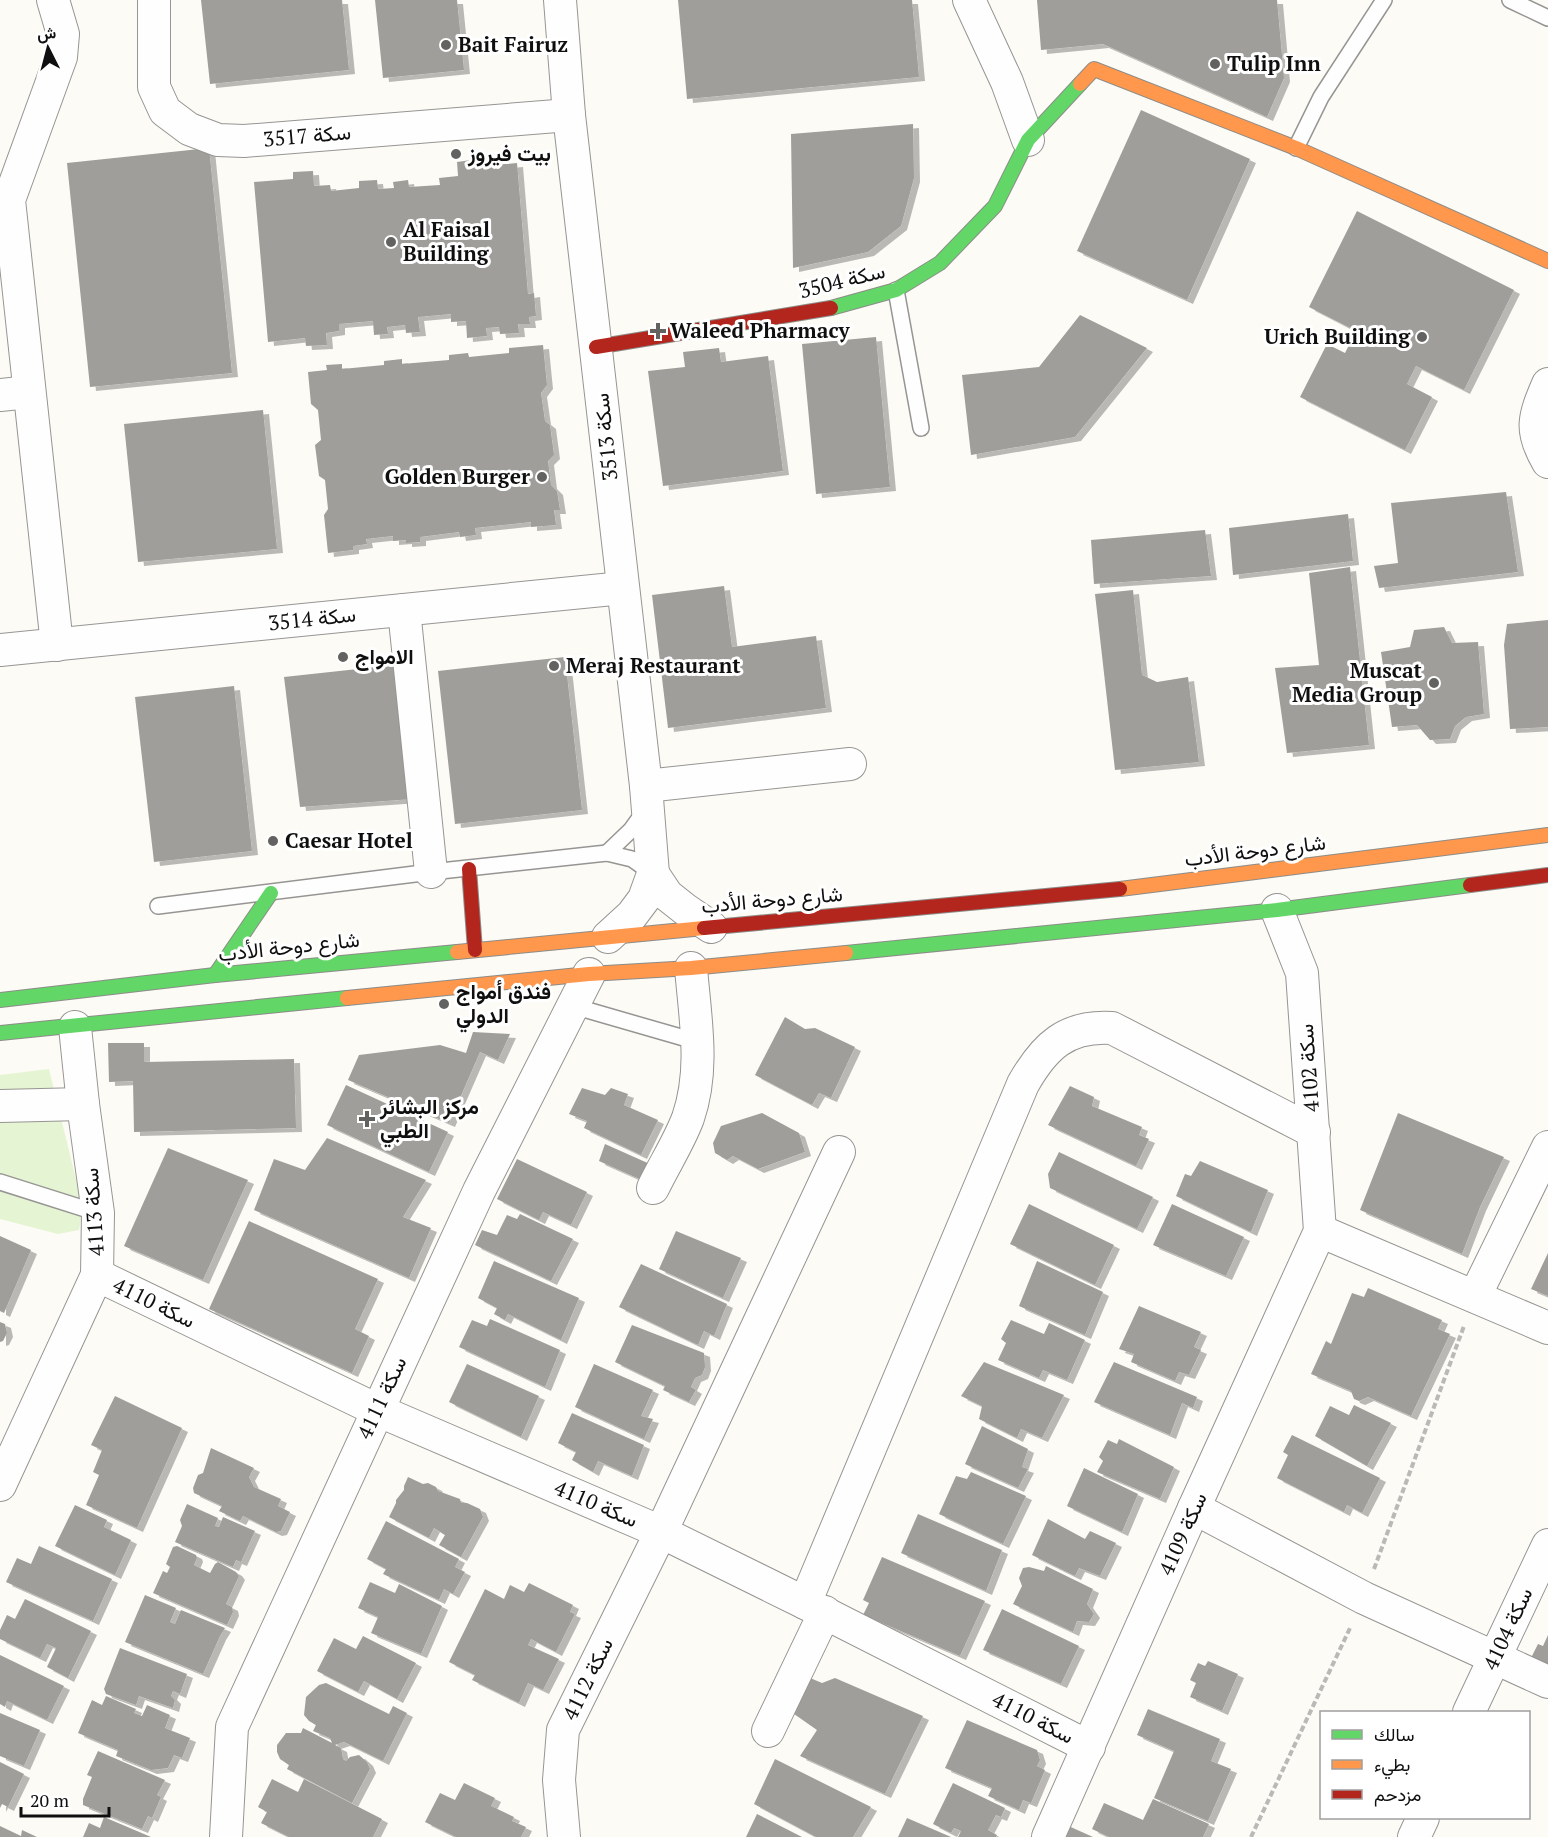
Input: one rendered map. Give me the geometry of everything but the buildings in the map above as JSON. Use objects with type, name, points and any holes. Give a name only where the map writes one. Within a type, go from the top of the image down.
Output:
[{"type":"main road","name":"سكة 3504","points":[[596,347],[837,307],[896,290],[940,263],[995,206],[1028,140],[1094,69],[1296,148]]},
{"type":"main road","points":[[1296,148],[1548,261]]},
{"type":"main road","name":"شارع دوحة الأدب","points":[[0,1000],[215,975],[1157,885],[1548,835]]},
{"type":"main road","points":[[469,869],[475,950]]},
{"type":"main road","points":[[0,1034],[589,974],[690,968],[1277,910],[1548,875]]},
{"type":"main road","points":[[215,975],[271,892]]},
{"type":"street","points":[[53,0],[63,34],[61,57],[4,201],[15,394],[57,645]]},
{"type":"street","name":"سكة 3517","points":[[154,0],[154,87],[165,111],[189,129],[218,140],[244,141],[569,115]]},
{"type":"street","name":"سكة 3513","points":[[560,0],[569,115],[647,796],[653,874],[644,898],[632,915],[608,937]]},
{"type":"street","points":[[969,0],[969,5],[1007,82],[1028,140]]},
{"type":"street","points":[[1548,384],[1536,412],[1534,427],[1539,446],[1548,462]]},
{"type":"street","name":"سكة 3514","points":[[0,650],[623,588]]},
{"type":"street","points":[[404,610],[431,872]]},
{"type":"street","points":[[647,796],[850,764]]},
{"type":"street","points":[[653,874],[667,895],[711,927]]},
{"type":"street","name":"سكة 4102","points":[[1277,910],[1302,973],[1320,1232]]},
{"type":"street","points":[[653,1188],[687,1119],[694,1094],[698,1068],[698,1042],[690,968]]},
{"type":"street","name":"سكة 4111","points":[[226,1837],[232,1727],[376,1410],[479,1191],[589,974]]},
{"type":"street","name":"سكة 4113","points":[[0,1485],[97,1275],[98,1213],[75,1027]]},
{"type":"street","points":[[768,1731],[1023,1084],[1035,1062],[1048,1047],[1077,1031],[1097,1027],[1112,1028],[1314,1132]]},
{"type":"street","points":[[0,1106],[83,1104]]},
{"type":"street","points":[[1475,1296],[1548,1147]]},
{"type":"street","name":"سكة 4112","points":[[564,1837],[559,1780],[563,1730],[660,1532],[840,1152]]},
{"type":"street","points":[[1320,1232],[1548,1328]]},
{"type":"street","name":"سكة 4109","points":[[1048,1837],[1320,1232]]},
{"type":"street","name":"سكة 4110","points":[[97,1275],[376,1410],[660,1532],[1089,1747]]},
{"type":"street","points":[[1194,1508],[1364,1598],[1548,1682]]},
{"type":"street","name":"سكة 4104","points":[[1470,1711],[1548,1545]]},
{"type":"street","points":[[1414,1837],[1423,1819]]},
{"type":"lane","points":[[1296,148],[1321,98],[1384,0]]},
{"type":"lane","points":[[1510,0],[1548,18]]},
{"type":"lane","points":[[896,290],[921,428]]},
{"type":"lane","points":[[607,853],[631,830],[647,796]]},
{"type":"lane","points":[[158,906],[607,853],[632,859],[653,874]]},
{"type":"lane","points":[[573,1006],[698,1042]]},
{"type":"lane","points":[[0,1182],[98,1213]]},
{"type":"green space","points":[[49,1069],[83,1208],[79,1230],[58,1234],[0,1219],[0,1075]]},
{"type":"traffic: fast","points":[[831,308],[896,290],[940,263],[995,206],[1028,140],[1080,84]]},
{"type":"traffic: fast","points":[[846,953],[1277,910],[1470,885]]},
{"type":"traffic: fast","points":[[215,975],[271,893]]},
{"type":"traffic: fast","points":[[0,1000],[215,975],[457,952]]},
{"type":"traffic: fast","points":[[0,1033],[347,998]]},
{"type":"traffic: slow","points":[[1080,84],[1094,69],[1296,148],[1548,261]]},
{"type":"traffic: slow","points":[[1120,889],[1548,835]]},
{"type":"traffic: slow","points":[[457,952],[704,928]]},
{"type":"traffic: slow","points":[[347,998],[589,974],[691,968],[846,953]]},
{"type":"traffic: jam","points":[[596,347],[831,308]]},
{"type":"traffic: jam","points":[[469,869],[475,950]]},
{"type":"traffic: jam","points":[[1470,885],[1548,875]]},
{"type":"traffic: jam","points":[[704,928],[1120,889]]},
{"type":"place","name":"Bait Fairuz","points":[[446,45]]},
{"type":"place","name":"Tulip Inn","points":[[1215,64]]},
{"type":"place","name":"بيت فيروز","points":[[456,154]]},
{"type":"place","name":"Al Faisal Building","points":[[391,242]]},
{"type":"place","name":"Waleed Pharmacy","points":[[658,331]]},
{"type":"place","name":"Urich Building","points":[[1422,337]]},
{"type":"place","name":"Golden Burger","points":[[542,477]]},
{"type":"place","name":"الامواج","points":[[343,657]]},
{"type":"place","name":"Meraj Restaurant","points":[[554,666]]},
{"type":"place","name":"Muscat Media Group","points":[[1434,683]]},
{"type":"place","name":"Caesar Hotel","points":[[273,841]]},
{"type":"place","name":"فندق أمواج الدولي","points":[[444,1004]]},
{"type":"place","name":"مركز البشائر الطبي","points":[[367,1119]]}]
